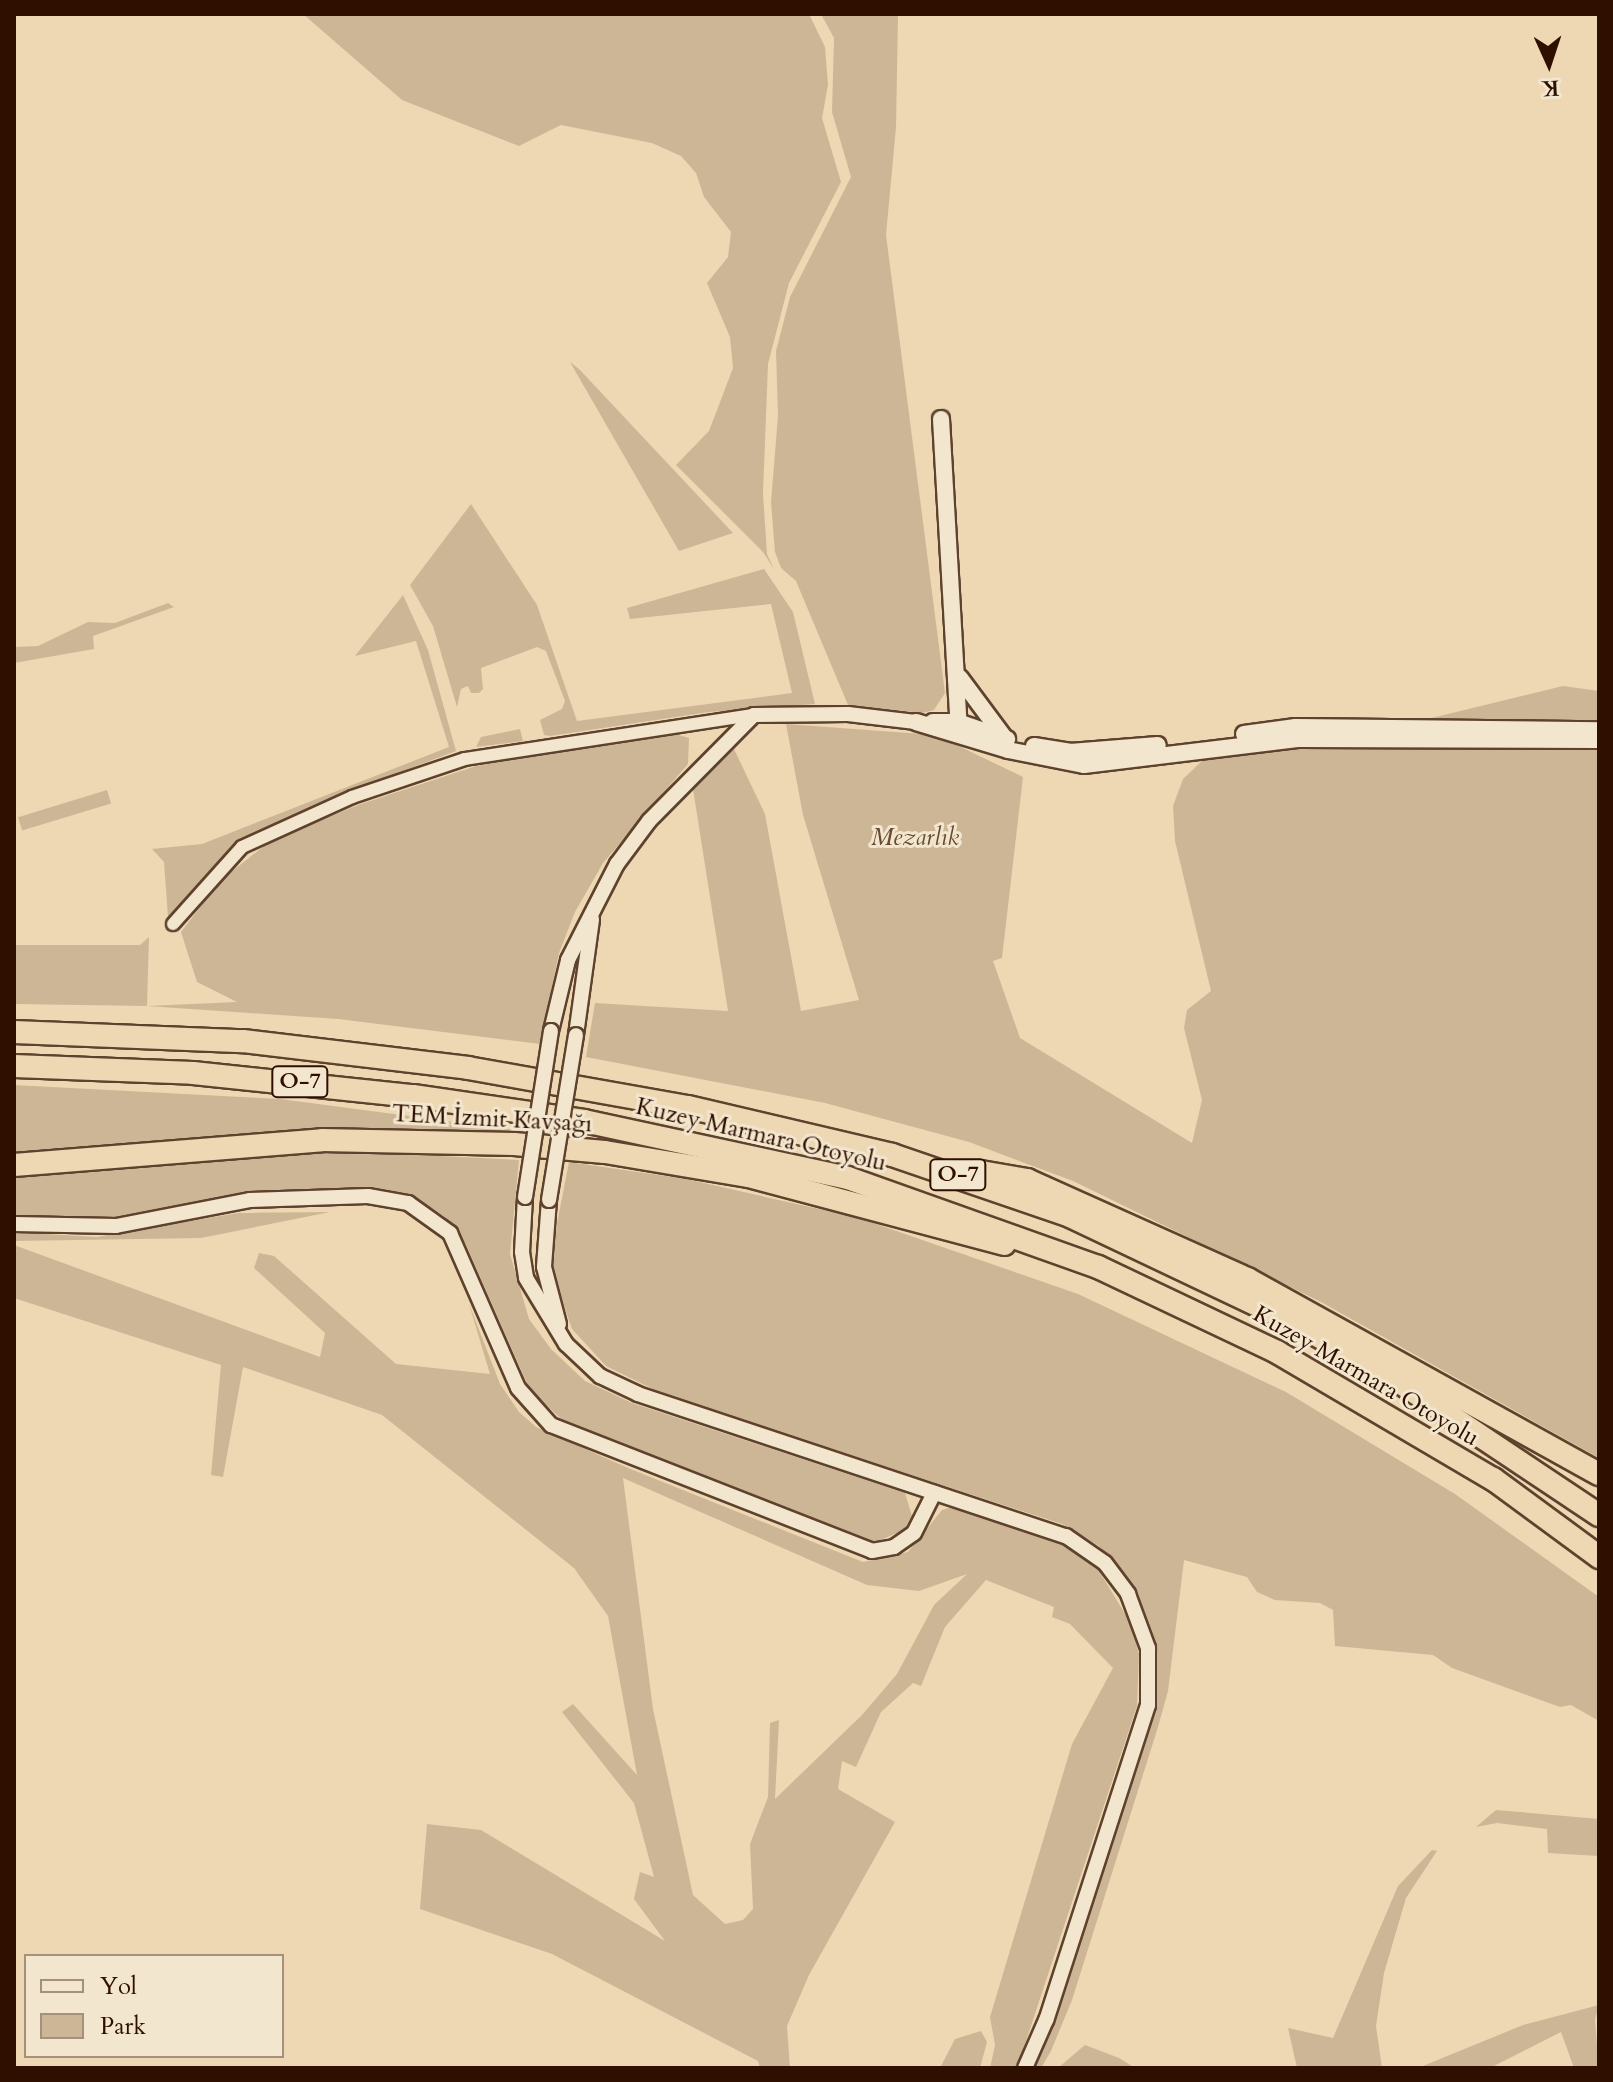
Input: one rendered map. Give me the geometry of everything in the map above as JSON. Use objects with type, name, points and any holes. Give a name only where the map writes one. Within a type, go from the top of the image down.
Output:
[{"type":"highway","name":"O-7","points":[[14,1016],[243,1041]]},
{"type":"highway","name":"Kuzey Marmara Otoyolu","points":[[14,1032],[243,1041],[539,1080],[688,1107],[892,1155],[1070,1216],[1295,1323],[1395,1379],[1599,1515]]},
{"type":"highway","name":"Kuzey Marmara Otoyolu","points":[[14,1066],[279,1080],[584,1121],[848,1178],[1098,1267],[1277,1352],[1399,1419],[1493,1479],[1599,1557]]},
{"type":"highway","name":"TEM İzmit Kavşağı","points":[[14,1165],[322,1140],[514,1144],[605,1152],[765,1179],[1098,1267]]},
{"type":"highway","points":[[892,1155],[1027,1180],[1150,1232],[1313,1312],[1599,1474]]},
{"type":"main road","points":[[941,419],[958,729]]},
{"type":"main road","points":[[916,722],[951,703],[955,669]]},
{"type":"main road","points":[[955,669],[967,694],[1007,739]]},
{"type":"main road","points":[[916,722],[1070,752],[1296,727],[1599,730]]},
{"type":"main road","points":[[958,729],[1084,765],[1299,739],[1599,740]]},
{"type":"street","points":[[173,924],[242,847],[352,797],[465,759],[663,725],[754,715],[848,714],[916,722]]},
{"type":"street","points":[[754,715],[649,821],[617,864],[568,960],[551,1031],[525,1197],[522,1252],[526,1278],[566,1344],[616,1385],[1044,1527],[1088,1549],[1128,1594],[1148,1648],[1150,1686],[1143,1722],[1046,2020],[1025,2068]]},
{"type":"street","points":[[566,1344],[544,1267],[549,1200],[593,907]]},
{"type":"street","points":[[14,1224],[116,1226],[250,1200],[368,1196],[408,1203],[450,1233],[518,1388],[551,1425],[872,1551],[894,1547],[914,1533],[934,1493]]},
{"type":"green space","points":[[303,14],[809,14],[825,47],[828,85],[822,118],[841,182],[789,283],[768,364],[763,493],[767,554],[774,569],[763,552],[676,465],[709,431],[733,368],[730,337],[707,283],[728,257],[731,232],[704,197],[696,173],[681,156],[652,143],[561,125],[519,146],[402,100]]},
{"type":"green space","points":[[821,14],[898,16],[896,127],[886,235],[945,693],[934,710],[922,713],[848,705],[796,581],[781,568],[775,552],[771,502],[778,416],[776,351],[790,297],[851,177],[832,112],[834,38]]},
{"type":"green space","points":[[570,362],[579,369],[733,533],[679,551]]},
{"type":"green space","points":[[471,504],[537,605],[577,721],[792,693],[771,604],[630,619],[627,608],[764,569],[793,612],[815,704],[709,712],[544,735],[540,720],[562,709],[565,701],[546,651],[537,647],[481,668],[483,689],[479,693],[471,693],[468,686],[461,689],[457,707],[433,626],[410,585]]},
{"type":"green space","points":[[403,595],[428,650],[456,751],[331,798],[241,839],[168,917],[164,862],[152,849],[202,844],[449,747],[416,641],[355,656]]},
{"type":"green space","points":[[168,603],[174,607],[93,636],[94,649],[14,663],[14,647],[38,646],[88,622],[115,623]]},
{"type":"green space","points":[[1563,686],[1599,691],[1599,730],[1411,723]]},
{"type":"green space","name":"Mezarlık","points":[[786,724],[936,735],[1023,777],[1002,958],[993,961],[1020,1038],[1192,1143],[1202,1100],[1184,1028],[1187,1010],[1211,991],[1175,841],[1173,806],[1183,779],[1203,760],[1326,745],[1599,750],[1599,1458],[1321,1302],[1073,1181],[969,1142],[825,1103],[586,1057],[595,1003],[728,1011],[693,789],[734,749],[765,814],[801,1011],[859,1000],[803,815]]},
{"type":"green space","points":[[520,729],[523,741],[476,747],[481,737]]},
{"type":"green space","points":[[672,733],[689,738],[688,764],[603,863],[575,912],[559,953],[540,1044],[338,1019],[147,1006],[237,1002],[197,982],[181,932],[221,880],[269,842],[358,805],[476,766]]},
{"type":"green space","points":[[107,790],[111,803],[22,831],[18,817]]},
{"type":"green space","points":[[149,937],[147,1006],[14,1004],[14,945],[140,945]]},
{"type":"green space","points":[[14,1085],[280,1099],[524,1131],[523,1136],[14,1156]]},
{"type":"green space","points":[[341,1151],[519,1160],[510,1254],[529,1319],[551,1349],[585,1381],[632,1403],[905,1493],[912,1516],[904,1530],[876,1542],[857,1538],[571,1428],[530,1390],[466,1245],[444,1216],[421,1201],[387,1190],[350,1188],[250,1193],[117,1217],[14,1216],[14,1177]]},
{"type":"green space","points":[[569,1162],[686,1179],[859,1218],[1078,1294],[1286,1392],[1455,1494],[1599,1597],[1599,1721],[1571,1705],[1560,1707],[1452,1668],[1433,1655],[1335,1646],[1333,1610],[1320,1603],[1275,1600],[1257,1592],[1247,1577],[1184,1560],[1168,1691],[1158,1727],[1072,2000],[1041,2068],[1032,2068],[1061,2003],[1157,1703],[1155,1651],[1132,1584],[1099,1546],[1062,1524],[663,1394],[606,1366],[572,1329],[553,1274],[551,1254]]},
{"type":"green space","points":[[330,1212],[201,1238],[14,1241],[14,1232],[96,1237],[238,1213]]},
{"type":"green space","points":[[14,1245],[320,1357],[325,1333],[254,1268],[259,1253],[274,1256],[396,1364],[490,1374],[469,1304],[500,1384],[519,1412],[536,1427],[628,1468],[863,1562],[908,1552],[942,1510],[952,1507],[1069,1547],[1096,1566],[1130,1622],[1139,1654],[1137,1706],[1017,2068],[990,2068],[995,2045],[990,2017],[1072,1744],[1113,1668],[1070,1624],[1052,1617],[1054,1607],[986,1580],[945,1627],[921,1686],[913,1683],[881,1712],[856,1767],[842,1761],[838,1789],[895,1822],[809,1975],[787,2026],[790,2068],[760,2068],[758,2061],[552,1954],[420,1909],[427,1824],[481,1830],[665,1941],[634,1899],[640,1872],[654,1877],[634,1803],[562,1712],[573,1704],[637,1775],[608,1616],[574,1568],[382,1415],[243,1367],[223,1477],[211,1475],[221,1365],[14,1298]],"holes":[[[623,1478],[867,1585],[919,1591],[967,1574],[934,1605],[897,1674],[862,1715],[775,1799],[779,1720],[770,1723],[768,1797],[750,1844],[753,1909],[743,1920],[725,1924],[693,1895],[653,1709]]]},
{"type":"green space","points":[[1496,1810],[1599,1819],[1599,1856],[1548,1853],[1547,1829],[1497,1823],[1476,1827]]},
{"type":"green space","points":[[1432,1850],[1437,1851],[1406,1898],[1384,1973],[1376,2026],[1382,2068],[1297,2068],[1288,2028],[1333,2038],[1398,1886]]},
{"type":"green space","points":[[1599,2005],[1595,2020],[1599,2068],[1574,2068],[1561,2032],[1490,2068],[1418,2068],[1523,2025]]},
{"type":"green space","points":[[981,2031],[987,2042],[980,2068],[940,2068],[955,2039]]},
{"type":"green space","points":[[1085,2045],[1119,2058],[1135,2068],[1058,2068]]}]
